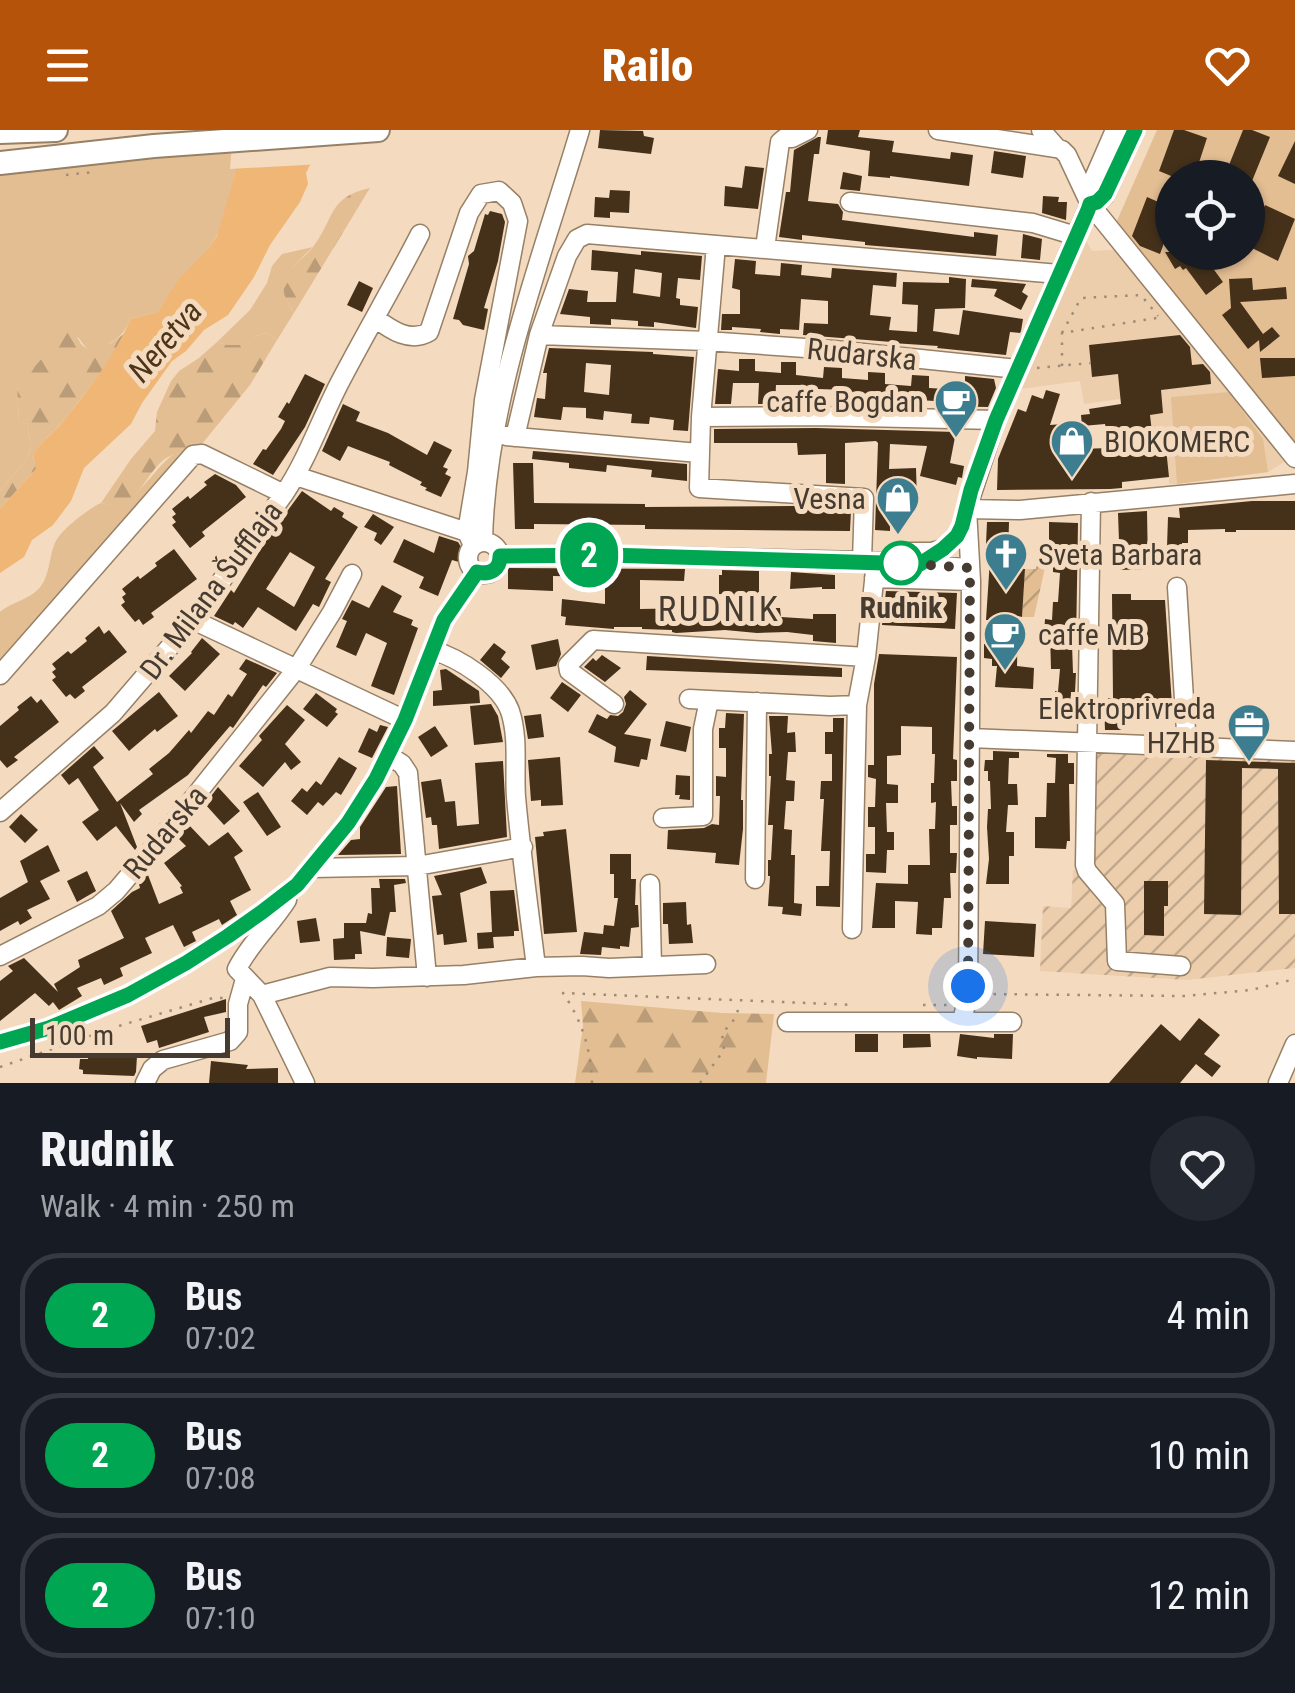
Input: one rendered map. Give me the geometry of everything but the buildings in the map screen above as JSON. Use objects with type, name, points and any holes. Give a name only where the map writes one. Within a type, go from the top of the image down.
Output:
[{"type":"main road","points":[[0,132],[56,130]]},
{"type":"main road","points":[[0,164],[154,146],[378,130]]},
{"type":"street","points":[[296,476],[474,540],[493,544],[500,556],[495,570],[477,572],[468,558],[474,540],[484,509],[508,372],[580,130]]},
{"type":"street","points":[[765,248],[780,142],[808,130]]},
{"type":"street","points":[[938,130],[1062,150],[1090,204],[1295,458]]},
{"type":"street","points":[[1040,130],[1057,148]]},
{"type":"street","points":[[920,564],[957,536],[996,420],[1090,204],[1094,178],[1116,130]]},
{"type":"street","points":[[1090,204],[1105,194],[1135,130]]},
{"type":"street","points":[[372,323],[410,337],[430,332],[469,213],[481,194],[499,191],[512,203],[518,221],[484,400],[474,540]]},
{"type":"street","points":[[850,202],[1033,223],[1076,236]]},
{"type":"street","name":"Dr. Milana Šufflaja","points":[[0,812],[113,713],[192,620],[284,494],[420,234]]},
{"type":"street","points":[[514,437],[539,334],[568,256],[577,239],[587,234],[1058,274]]},
{"type":"street","points":[[716,244],[706,341],[699,488],[864,498],[869,566],[866,657],[857,705],[852,929]]},
{"type":"street","name":"Rudarska","points":[[539,334],[834,350],[1018,370]]},
{"type":"street","name":"Rudarska","points":[[701,416],[996,420]]},
{"type":"street","points":[[494,435],[699,454]]},
{"type":"street","points":[[0,675],[193,455],[202,454],[284,494]]},
{"type":"street","points":[[966,509],[1020,510],[1295,484]]},
{"type":"street","points":[[1091,502],[1084,814],[1087,871],[1115,904],[1117,960],[1180,966]]},
{"type":"street","points":[[965,1007],[971,575],[966,509]]},
{"type":"street","points":[[869,566],[877,552],[943,549]]},
{"type":"street","points":[[500,556],[606,555],[869,566],[971,575]]},
{"type":"street","points":[[869,566],[920,564],[971,575]]},
{"type":"street","points":[[145,1083],[152,1068],[163,1060],[230,1041],[238,1032],[243,988],[238,969],[243,958],[348,823],[389,756],[444,620],[477,572]]},
{"type":"street","name":"Rudarska","points":[[0,956],[98,906],[116,890],[297,668],[352,574]]},
{"type":"street","points":[[1178,587],[1187,747]]},
{"type":"street","points":[[192,620],[405,720]]},
{"type":"street","points":[[614,704],[569,672],[568,665],[592,640],[866,657]]},
{"type":"street","points":[[432,650],[446,654],[483,678],[510,710],[536,967]]},
{"type":"street","points":[[690,699],[857,705]]},
{"type":"street","points":[[663,818],[702,816],[704,729],[709,700]]},
{"type":"street","points":[[755,879],[757,702]]},
{"type":"street","points":[[970,738],[1295,751]]},
{"type":"street","points":[[389,756],[408,773],[428,976]]},
{"type":"street","points":[[312,868],[416,866],[523,847]]},
{"type":"street","points":[[650,884],[652,966]]},
{"type":"street","points":[[0,1042],[49,1028],[128,995],[228,936],[297,885]]},
{"type":"street","points":[[243,988],[262,995],[330,977],[706,964]]},
{"type":"street","points":[[262,995],[305,1083]]},
{"type":"street","points":[[787,1022],[965,1007],[1012,1022]]},
{"type":"street","points":[[1278,1083],[1295,1044]]},
{"type":"path","points":[[1062,366],[1062,333],[1082,298],[1141,295],[1159,318]]},
{"type":"path","points":[[1062,333],[1180,314]]},
{"type":"path","points":[[1018,370],[1091,364]]},
{"type":"path","points":[[911,1006],[1184,996],[1252,990],[1295,979]]},
{"type":"path","points":[[0,1067],[243,988]]},
{"type":"path","points":[[592,1083],[583,1026],[563,993],[855,1005]]},
{"type":"path","points":[[700,1083],[724,1050],[722,1033],[742,1000]]},
{"type":"shaded area","points":[[1084,237],[1092,251],[1127,249],[1294,456],[1268,472],[1177,484],[1169,484],[1169,477],[1138,480],[1127,398],[1084,404],[1080,381],[1020,389]]},
{"type":"shaded area","name":"Elektroprivreda HZHB","points":[[1091,743],[1295,751],[1295,968],[1187,980],[1040,971],[1043,906],[1071,908],[1073,870],[1090,871]]},
{"type":"green space","points":[[1157,130],[1295,130],[1295,458],[1116,223]]},
{"type":"green space","points":[[238,141],[232,190],[222,226],[158,312],[131,319],[119,337],[102,346],[87,349],[78,337],[17,386],[19,422],[27,424],[31,447],[27,459],[0,491],[0,163]]},
{"type":"green space","points":[[370,188],[294,313],[284,292],[289,272],[313,247],[339,203]]},
{"type":"green space","points":[[313,247],[287,276],[285,293],[294,313],[277,340],[266,333],[247,345],[217,342],[250,310],[282,254]]},
{"type":"green space","points":[[66,332],[74,332],[87,349],[111,343],[124,334],[89,388],[33,454],[36,469],[0,509],[0,491],[27,459],[31,447],[27,424],[19,423],[17,386]]},
{"type":"green space","points":[[266,333],[277,340],[250,385],[193,455],[166,458],[127,501],[115,505],[101,503],[155,431],[157,412],[179,371],[217,342],[246,345]]},
{"type":"green space","points":[[1229,392],[1263,439],[1268,472],[1177,484],[1171,397]]},
{"type":"green space","points":[[174,454],[193,455],[0,666],[0,612],[41,586],[61,534],[101,503],[123,502],[132,496]]},
{"type":"green space","points":[[1037,558],[1046,558],[1046,563],[1034,617],[1022,617],[1025,569],[1036,569]]},
{"type":"green space","points":[[581,1001],[774,1014],[766,1083],[575,1083],[583,1026]]},
{"type":"water","name":"Neretva","points":[[237,158],[319,161],[310,165],[306,173],[308,184],[300,202],[228,315],[204,330],[172,361],[131,424],[84,468],[71,501],[53,525],[32,540],[24,557],[0,573],[0,509],[36,469],[33,454],[93,383],[131,319],[158,312],[178,280],[209,248],[217,236]]},
{"type":"pier","points":[[233,130],[336,130],[323,164],[230,169]]},
{"type":"bus line","name":"2","points":[[0,1042],[49,1028],[128,995],[228,936],[297,885],[348,823],[389,756],[451,608],[477,572],[495,570],[500,556],[606,555],[920,564],[943,549],[962,526],[996,420],[1090,204],[1105,194],[1135,130]]},
{"type":"place","name":"caffe Bogdan","points":[[956,439]]},
{"type":"place","name":"BIOKOMERC","points":[[1072,479]]},
{"type":"place","name":"Vesna","points":[[898,536]]},
{"type":"place","name":"Rudnik","points":[[901,563]]},
{"type":"place","name":"Sveta Barbara","points":[[1006,592]]},
{"type":"place","name":"caffe MB","points":[[1005,672]]},
{"type":"place","name":"Elektroprivreda HZHB","points":[[1249,763]]},
{"type":"district","name":"RUDNIK","points":[[719,609]]},
{"type":"route","points":[[901,563],[970,568],[968,986]]}]
